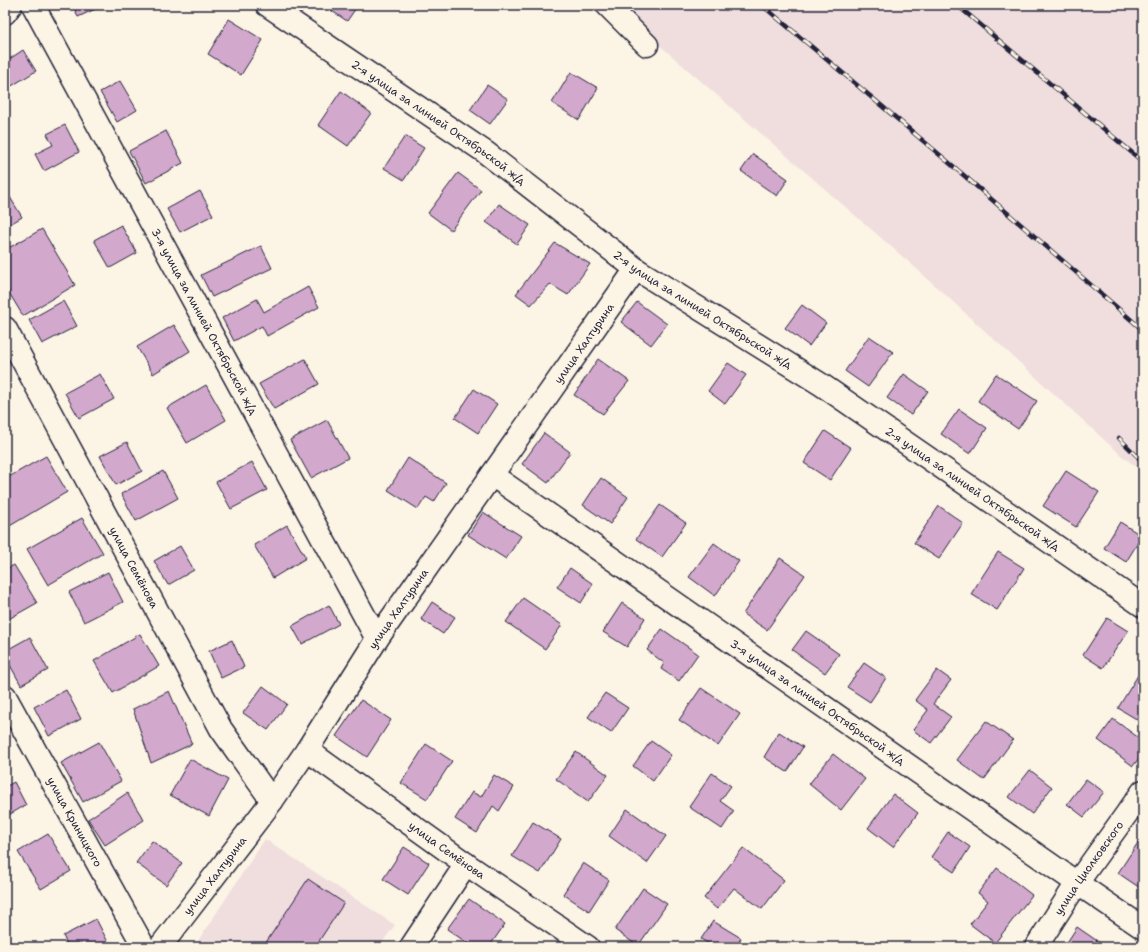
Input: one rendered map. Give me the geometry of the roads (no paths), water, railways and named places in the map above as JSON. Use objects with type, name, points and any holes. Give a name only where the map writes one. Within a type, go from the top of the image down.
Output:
[{"type":"street","points":[[5,13],[11,5]]},
{"type":"street","name":"3-я улица за линией Октябрьской ж/д","points":[[33,5],[377,639]]},
{"type":"street","name":"2-я улица за линией Октябрьской ж/д","points":[[267,5],[484,152],[636,269],[822,385],[1143,606]]},
{"type":"street","points":[[607,5],[647,45]]},
{"type":"street","name":"улица Халтурина","points":[[160,947],[272,801],[307,750],[377,639],[636,269]]},
{"type":"street","name":"улица Семёнова","points":[[5,328],[221,729],[272,801]]},
{"type":"street","name":"3-я улица за линией Октябрьской ж/д","points":[[492,475],[1076,883],[1143,928]]},
{"type":"street","name":"улица Криницкого","points":[[5,696],[144,947]]},
{"type":"street","name":"улица Семёнова","points":[[307,750],[466,864],[588,947]]},
{"type":"street","name":"улица Циолковского","points":[[1036,947],[1076,883],[1143,791]]},
{"type":"street","points":[[411,947],[466,864]]},
{"type":"railway","points":[[762,5],[953,166],[1143,330]]},
{"type":"railway","points":[[957,5],[1143,162]]},
{"type":"railway","points":[[1119,438],[1143,462]]}]
